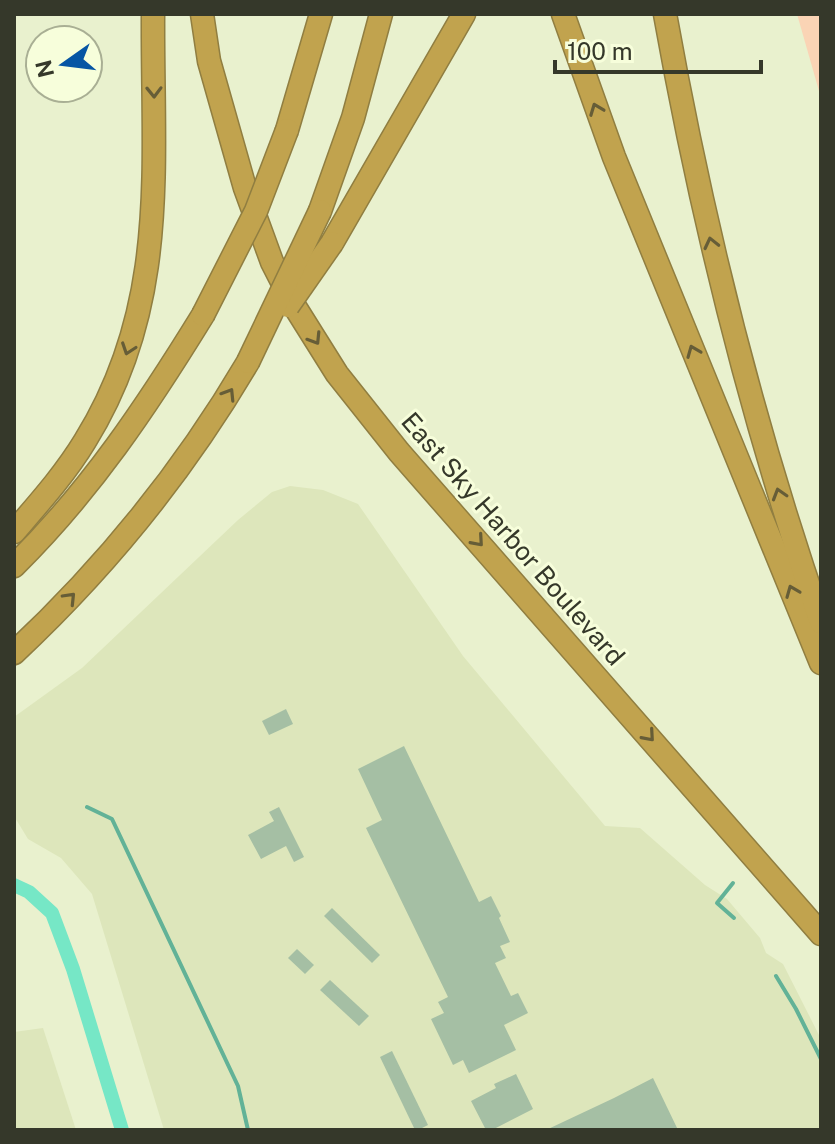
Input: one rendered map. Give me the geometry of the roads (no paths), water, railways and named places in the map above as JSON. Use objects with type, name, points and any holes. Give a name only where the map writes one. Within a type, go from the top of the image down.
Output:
[{"type":"highway","points":[[14,532],[58,481],[92,429],[119,375],[139,313],[153,220],[153,14]]},
{"type":"highway","points":[[202,14],[209,61],[231,139]]},
{"type":"highway","points":[[217,14],[231,139]]},
{"type":"highway","points":[[14,566],[73,503],[118,446],[168,374],[203,315],[256,211],[287,130],[321,14]]},
{"type":"highway","points":[[248,362],[320,211],[353,118],[381,14]]},
{"type":"highway","points":[[14,653],[92,575],[188,456],[248,362],[332,243],[464,14]]},
{"type":"highway","points":[[563,14],[614,157],[821,663]]},
{"type":"highway","points":[[665,14],[703,207],[734,339],[774,478],[821,622]]},
{"type":"highway","name":"East Sky Harbor Boulevard","points":[[231,139],[272,262],[295,307],[351,393],[821,934]]},
{"type":"waterway","points":[[87,807],[112,819],[238,1086],[248,1130]]},
{"type":"waterway","points":[[733,883],[717,903],[734,918]]},
{"type":"waterway","points":[[14,885],[29,892],[52,913],[73,969],[122,1130]]},
{"type":"waterway","points":[[776,976],[821,1059]]}]
